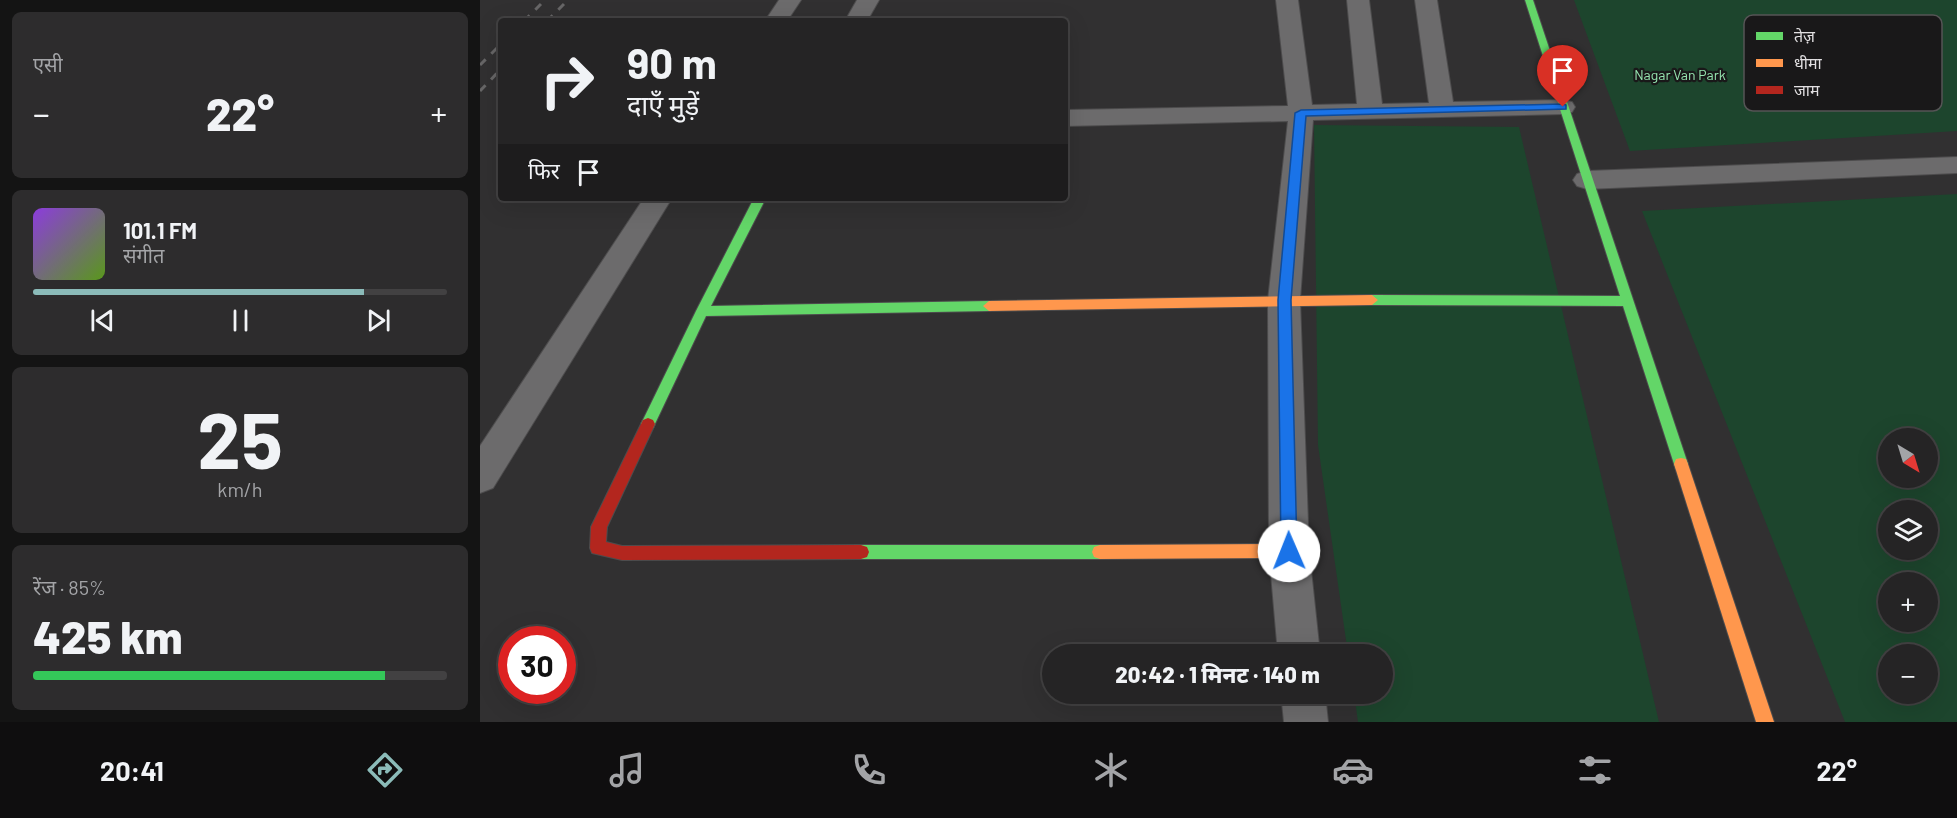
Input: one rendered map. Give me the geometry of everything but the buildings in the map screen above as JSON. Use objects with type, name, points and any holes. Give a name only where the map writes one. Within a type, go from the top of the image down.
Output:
[{"type":"street","points":[[778,18],[790,0]]},
{"type":"street","points":[[858,18],[868,0]]},
{"type":"street","points":[[1287,0],[1301,113],[1284,300],[1289,551],[1298,644]]},
{"type":"street","points":[[1358,0],[1370,111]]},
{"type":"street","points":[[1426,0],[1442,110]]},
{"type":"street","points":[[1528,0],[1765,722]]},
{"type":"street","points":[[1068,118],[1563,107]]},
{"type":"street","points":[[1587,180],[1957,165]]},
{"type":"street","points":[[480,477],[656,201]]},
{"type":"street","points":[[758,201],[702,311],[599,527],[598,548],[622,553],[1289,551]]},
{"type":"street","points":[[702,311],[1284,300],[1626,301]]},
{"type":"street","points":[[1304,704],[1306,722]]},
{"type":"green space","name":"Nagar Van Park","points":[[1574,0],[1957,0],[1957,131],[1630,151]]},
{"type":"green space","points":[[1314,125],[1519,127],[1659,722],[1358,722],[1356,704],[1393,704],[1393,644],[1347,644],[1318,445]]},
{"type":"green space","points":[[1957,194],[1957,722],[1845,722],[1642,211]]},
{"type":"railway","points":[[527,18],[545,0]]},
{"type":"railway","points":[[550,18],[568,0]]},
{"type":"railway","points":[[480,65],[498,47]]},
{"type":"railway","points":[[480,91],[498,72]]},
{"type":"traffic: fast","points":[[1529,0],[1681,464]]},
{"type":"traffic: fast","points":[[648,424],[758,201]]},
{"type":"traffic: fast","points":[[1372,300],[1626,301]]},
{"type":"traffic: fast","points":[[702,311],[989,306]]},
{"type":"traffic: fast","points":[[861,552],[1100,552]]},
{"type":"traffic: slow","points":[[989,306],[1372,300]]},
{"type":"traffic: slow","points":[[1681,464],[1765,722]]},
{"type":"traffic: slow","points":[[1100,552],[1289,551]]},
{"type":"traffic: jam","points":[[648,424],[599,527],[598,548],[622,553],[861,552]]},
{"type":"route","points":[[1289,551],[1284,300],[1301,113],[1563,107]]}]
